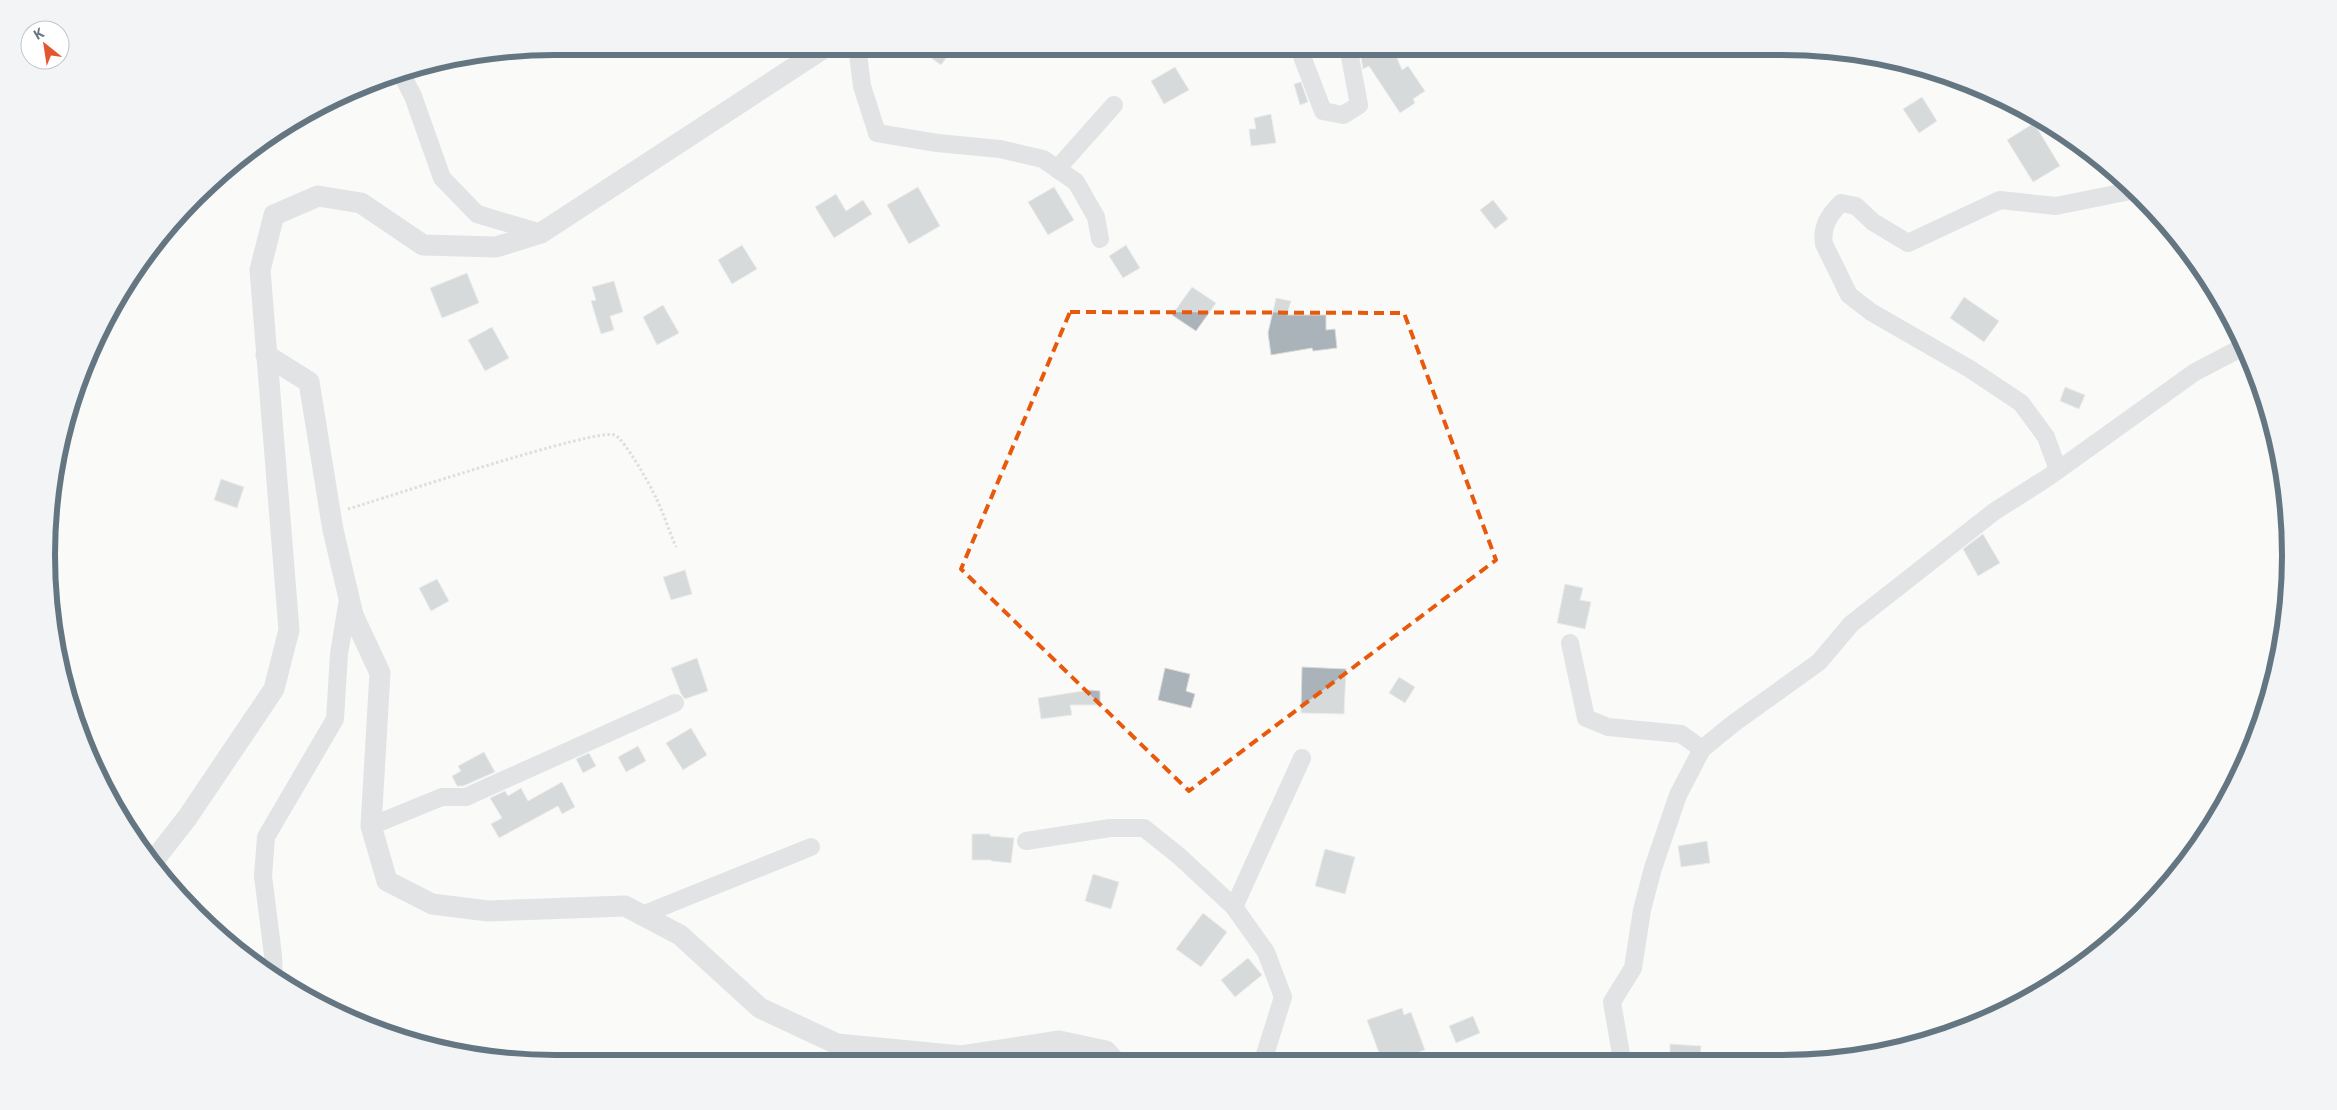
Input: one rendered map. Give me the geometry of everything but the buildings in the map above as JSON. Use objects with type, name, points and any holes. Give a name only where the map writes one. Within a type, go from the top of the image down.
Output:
[{"type":"street","points":[[157,857],[187,818],[274,689],[289,630],[260,270],[274,215],[318,196],[361,203],[423,245],[496,247],[541,234],[813,55]]},
{"type":"street","points":[[858,55],[862,86],[877,133],[937,143],[1000,148],[1043,159],[1076,182],[1096,217],[1100,239]]},
{"type":"street","points":[[1301,55],[1323,111],[1343,115],[1358,105],[1350,55]]},
{"type":"street","points":[[404,79],[413,96],[442,178],[477,214],[541,234]]},
{"type":"street","points":[[1057,168],[1114,105]]},
{"type":"street","points":[[2058,470],[2046,437],[2021,403],[1970,369],[1871,312],[1850,295],[1824,244],[1823,237],[1828,216],[1841,203],[1856,206],[1873,222],[1908,243],[2000,200],[2056,206],[2126,192]]},
{"type":"street","points":[[1621,1055],[1612,1002],[1633,968],[1642,910],[1653,868],[1678,795],[1702,749],[1734,723],[1819,662],[1858,618],[1995,511],[2058,470],[2195,372],[2237,350]]},
{"type":"street","points":[[266,355],[309,382],[331,514],[353,615],[380,673],[372,826],[387,881],[432,904],[488,911],[625,906],[680,935],[760,1008],[837,1044],[900,1055]]},
{"type":"street","points":[[274,968],[263,876],[266,837],[335,719],[338,654],[349,596]]},
{"type":"street","points":[[1570,643],[1586,718],[1608,728],[1681,734],[1702,749]]},
{"type":"street","points":[[372,826],[442,797],[466,797],[675,703]]},
{"type":"street","points":[[1234,907],[1302,758]]},
{"type":"street","points":[[1026,841],[1110,828],[1144,828],[1179,856],[1234,907],[1266,952],[1283,997],[1265,1055]]},
{"type":"street","points":[[642,915],[811,847]]},
{"type":"street","points":[[968,1055],[1060,1041],[1106,1051],[1110,1055]]},
{"type":"path","points":[[331,514],[561,443],[607,433],[615,435],[623,442],[656,496],[676,547]]},
{"type":"highlighted area","points":[[1070,312],[1404,313],[1496,560],[1189,791],[961,569]]}]
